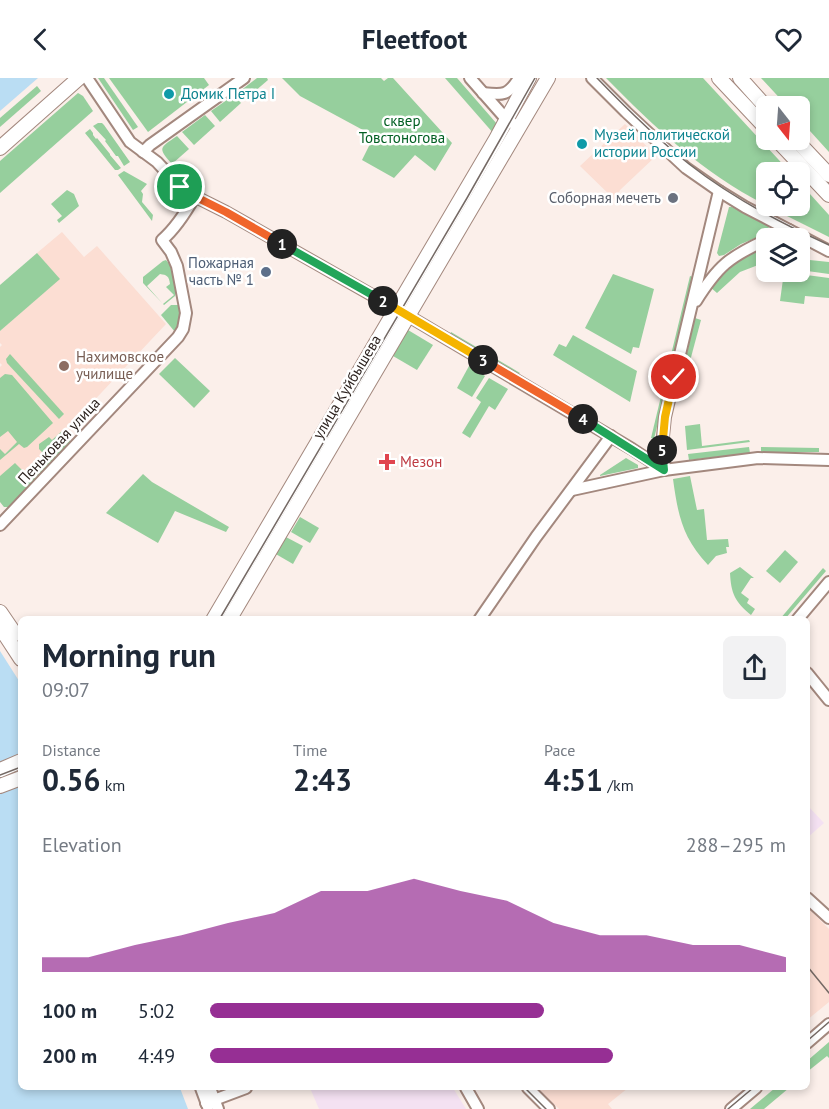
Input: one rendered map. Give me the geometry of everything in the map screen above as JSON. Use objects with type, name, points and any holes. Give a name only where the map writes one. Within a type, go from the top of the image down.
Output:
[{"type":"main road","points":[[0,136],[66,78]]},
{"type":"main road","points":[[0,148],[79,78]]},
{"type":"main road","name":"улица Куйбышева","points":[[513,123],[529,78]]},
{"type":"main road","name":"улица Куйбышева","points":[[231,616],[402,312],[513,123],[548,78]]},
{"type":"main road","points":[[719,78],[756,117]]},
{"type":"main road","points":[[740,78],[756,96]]},
{"type":"main road","points":[[786,150],[829,195]]},
{"type":"main road","points":[[805,150],[829,175]]},
{"type":"main road","name":"улица Куйбышева","points":[[215,616],[402,312]]},
{"type":"main road","points":[[0,612],[18,639]]},
{"type":"main road","points":[[0,627],[18,654]]},
{"type":"main road","points":[[0,770],[18,762]]},
{"type":"main road","points":[[0,786],[18,779]]},
{"type":"street","points":[[87,78],[130,142],[157,162],[171,177]]},
{"type":"street","points":[[470,78],[513,123]]},
{"type":"street","points":[[483,93],[505,93],[519,78]]},
{"type":"street","points":[[591,78],[686,168],[719,191],[785,228]]},
{"type":"street","points":[[143,152],[236,80]]},
{"type":"street","points":[[180,187],[402,312],[664,470]]},
{"type":"street","points":[[664,470],[662,446],[665,417],[719,191]]},
{"type":"street","name":"Пеньковая улица","points":[[0,525],[178,337],[183,329],[186,313],[177,266],[162,240],[189,208],[195,196]]},
{"type":"street","points":[[810,241],[829,251]]},
{"type":"street","points":[[692,308],[713,275],[724,264],[756,245]]},
{"type":"street","points":[[703,253],[708,261],[724,264]]},
{"type":"street","points":[[484,616],[536,537],[611,436]]},
{"type":"street","points":[[572,490],[664,470],[758,458],[829,460]]},
{"type":"street","points":[[800,616],[829,582]]},
{"type":"street","points":[[810,677],[829,700]]},
{"type":"street","points":[[810,901],[829,918]]},
{"type":"street","points":[[810,1040],[829,1024]]},
{"type":"street","points":[[202,1090],[212,1105]]},
{"type":"street","points":[[210,1090],[212,1105]]},
{"type":"street","points":[[212,1105],[242,1090]]},
{"type":"street","points":[[467,1090],[478,1109]]},
{"type":"street","points":[[530,1090],[549,1109]]},
{"type":"street","points":[[731,1109],[754,1090]]},
{"type":"shaded area","points":[[625,124],[656,156],[620,190],[615,200],[580,166]]},
{"type":"shaded area","name":"Нахимовское училище","points":[[62,232],[84,257],[97,246],[166,324],[70,426],[72,428],[0,501],[0,367],[2,365],[0,347],[2,345],[0,331],[59,279],[37,253]]},
{"type":"shaded area","points":[[810,808],[824,823],[810,835]]},
{"type":"shaded area","points":[[810,910],[829,929],[829,1002],[810,1018]]},
{"type":"shaded area","points":[[311,1090],[454,1090],[466,1109],[319,1109]]},
{"type":"shaded area","points":[[540,1090],[626,1090],[608,1104],[612,1109],[559,1109]]},
{"type":"green space","points":[[98,78],[104,78],[138,127],[133,130]]},
{"type":"green space","points":[[109,78],[204,78],[209,85],[148,132]]},
{"type":"green space","points":[[257,78],[268,80],[246,99],[240,91]]},
{"type":"green space","name":"сквер Товстоногова","points":[[282,78],[381,78],[384,81],[393,78],[452,143],[435,171],[415,155],[394,178],[362,160],[374,136],[300,96]]},
{"type":"green space","points":[[445,78],[457,78],[497,124],[494,134]]},
{"type":"green space","points":[[606,78],[703,78],[756,135],[756,150],[770,150],[781,162],[756,162],[756,200],[701,164],[643,114]]},
{"type":"green space","points":[[761,78],[829,78],[829,152],[810,131],[810,96],[778,96]]},
{"type":"green space","points":[[37,86],[41,91],[0,127],[0,118]]},
{"type":"green space","points":[[78,93],[83,96],[93,111],[0,193],[0,161]]},
{"type":"green space","points":[[234,95],[241,103],[220,122],[211,111]]},
{"type":"green space","points":[[205,115],[215,126],[194,145],[182,132]]},
{"type":"green space","points":[[98,123],[104,125],[130,162],[124,166],[93,126]]},
{"type":"green space","points":[[90,129],[121,168],[115,170],[85,133]]},
{"type":"green space","points":[[177,136],[189,149],[172,164],[162,148]]},
{"type":"green space","points":[[124,171],[147,184],[141,191],[142,202],[153,215],[152,221],[118,175]]},
{"type":"green space","points":[[67,190],[74,194],[79,206],[59,223],[57,220],[62,216],[51,204]]},
{"type":"green space","points":[[810,194],[829,215],[829,237],[787,216],[810,216]]},
{"type":"green space","points":[[729,207],[768,226],[769,228],[756,228],[756,238],[724,255],[719,256],[717,253]]},
{"type":"green space","points":[[756,251],[756,266],[740,272],[717,293],[710,287],[735,262]]},
{"type":"green space","points":[[37,253],[60,279],[0,331],[0,285]]},
{"type":"green space","points":[[166,260],[172,267],[177,290],[175,296],[164,305],[174,295],[166,287],[170,284],[167,276],[160,274],[147,286],[162,303],[143,283],[143,277]]},
{"type":"green space","points":[[810,260],[829,262],[829,274],[810,271]]},
{"type":"green space","points":[[613,274],[654,289],[639,348],[633,347],[631,354],[585,328]]},
{"type":"green space","points":[[810,275],[829,278],[829,298],[805,296],[804,304],[780,301],[783,282],[810,282]]},
{"type":"green space","points":[[690,276],[693,277],[654,439],[651,438]]},
{"type":"green space","points":[[171,305],[180,306],[180,319],[175,332],[161,315]]},
{"type":"green space","points":[[695,318],[701,320],[686,376],[682,375]]},
{"type":"green space","points":[[408,330],[433,345],[417,370],[393,356]]},
{"type":"green space","points":[[451,332],[520,373],[518,375],[450,334]]},
{"type":"green space","points":[[573,335],[637,371],[630,402],[553,355],[559,344],[566,347]]},
{"type":"green space","points":[[10,354],[64,414],[59,419],[7,363],[6,359]]},
{"type":"green space","points":[[175,358],[210,391],[194,408],[159,374]]},
{"type":"green space","points":[[469,366],[485,376],[472,397],[457,388]]},
{"type":"green space","points":[[5,374],[12,375],[53,423],[27,447],[24,448],[19,444],[0,460],[0,449],[5,454],[17,442],[8,431],[0,437],[0,378]]},
{"type":"green space","points":[[489,378],[508,389],[495,410],[489,406],[470,438],[462,433],[481,402],[476,398]]},
{"type":"green space","points":[[700,424],[702,446],[749,440],[750,442],[687,450],[685,426]]},
{"type":"green space","points":[[62,431],[71,443],[9,507],[4,507],[0,502],[0,476],[15,463],[26,474],[45,455],[39,449],[39,444],[49,437],[52,440]]},
{"type":"green space","points":[[749,447],[750,453],[689,460],[688,454]]},
{"type":"green space","points":[[761,447],[819,448],[819,452],[761,452]]},
{"type":"green space","points":[[626,458],[638,465],[638,468],[600,476],[600,475]]},
{"type":"green space","points":[[143,474],[152,482],[229,527],[226,532],[175,511],[158,543],[106,513]]},
{"type":"green space","points":[[690,476],[697,510],[704,509],[707,540],[728,539],[727,553],[716,556],[708,565],[692,545],[677,504],[673,479]]},
{"type":"green space","points":[[300,517],[319,528],[310,543],[291,532]]},
{"type":"green space","points":[[284,536],[303,546],[293,564],[274,553]]},
{"type":"green space","points":[[785,550],[798,562],[780,583],[766,571]]},
{"type":"green space","points":[[740,567],[754,578],[751,578],[741,593],[749,599],[747,603],[755,609],[751,615],[741,606],[731,586],[730,573]]},
{"type":"green space","points":[[823,568],[826,571],[788,616],[783,616]]},
{"type":"green space","points":[[829,1042],[829,1058],[827,1056],[810,1070],[810,1058]]},
{"type":"green space","points":[[773,1090],[787,1090],[764,1109],[750,1109]]},
{"type":"water","points":[[0,78],[38,78],[0,111]]},
{"type":"water","points":[[0,651],[18,679],[18,1090],[181,1090],[188,1109],[0,1109]]},
{"type":"tram line","points":[[221,616],[535,78]]},
{"type":"tram line","points":[[597,78],[653,133],[705,176],[756,209],[829,245]]},
{"type":"tram line","points":[[0,775],[18,768]]},
{"type":"tram line","points":[[810,970],[829,993]]},
{"type":"tram line","points":[[810,1038],[829,1022]]},
{"type":"tram line","points":[[527,1090],[546,1109]]},
{"type":"tram line","points":[[728,1109],[751,1090]]},
{"type":"place","name":"Домик Петра I","points":[[169,94]]},
{"type":"place","name":"Музей политической истории России","points":[[582,144]]},
{"type":"place","name":"Соборная мечеть","points":[[673,198]]},
{"type":"place","name":"Пожарная часть № 1","points":[[266,272]]},
{"type":"place","name":"Нахимовское училище","points":[[64,366]]},
{"type":"place","name":"Мезон","points":[[387,462]]},
{"type":"route","points":[[180,187],[400,311],[664,470],[662,446],[665,417],[674,377]]}]
